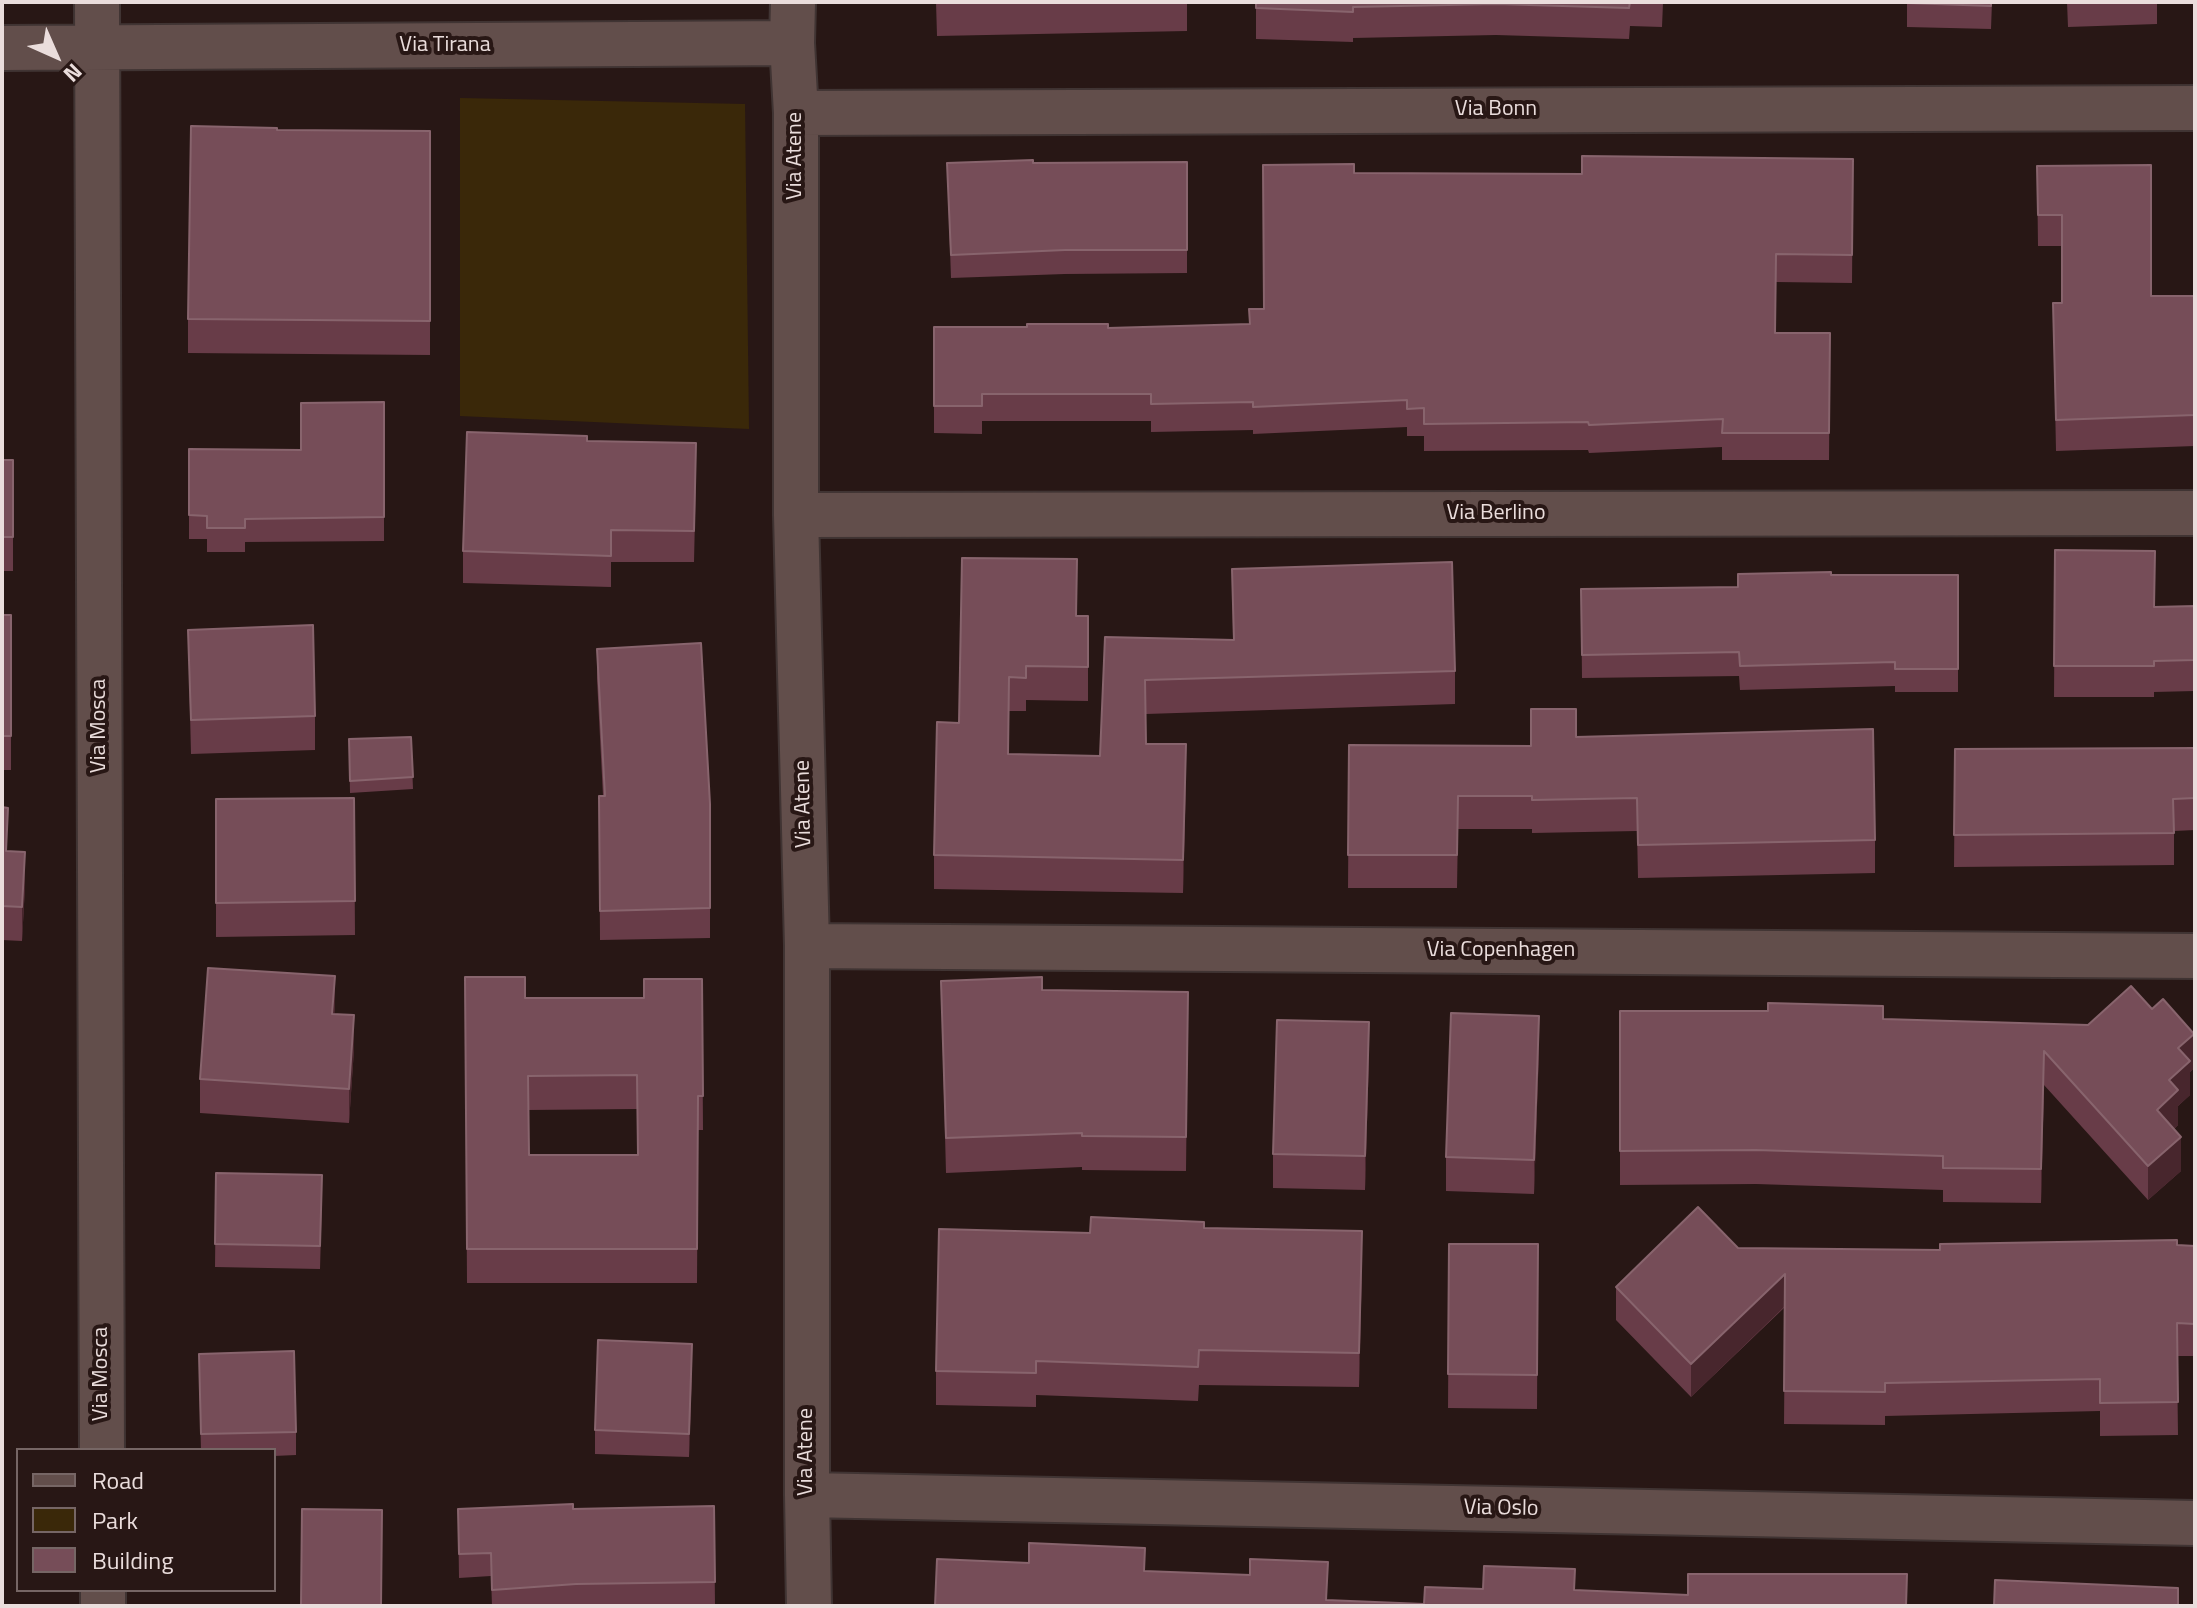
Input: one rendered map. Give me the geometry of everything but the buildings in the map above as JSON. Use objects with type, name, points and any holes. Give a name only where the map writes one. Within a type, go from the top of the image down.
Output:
[{"type":"street","name":"Via Mosca","points":[[97,2],[102,1448]]},
{"type":"street","name":"Via Tirana","points":[[2,48],[97,48],[793,23]]},
{"type":"street","name":"Via Atene","points":[[793,23],[796,113],[796,515],[807,946],[809,1606]]},
{"type":"street","name":"Via Bonn","points":[[796,113],[2195,108]]},
{"type":"street","name":"Via Berlino","points":[[796,515],[2195,513]]},
{"type":"street","name":"Via Copenhagen","points":[[807,946],[2195,956]]},
{"type":"street","name":"Via Oslo","points":[[807,1495],[2195,1523]]},
{"type":"green space","points":[[460,98],[745,104],[749,429],[460,416]]}]
